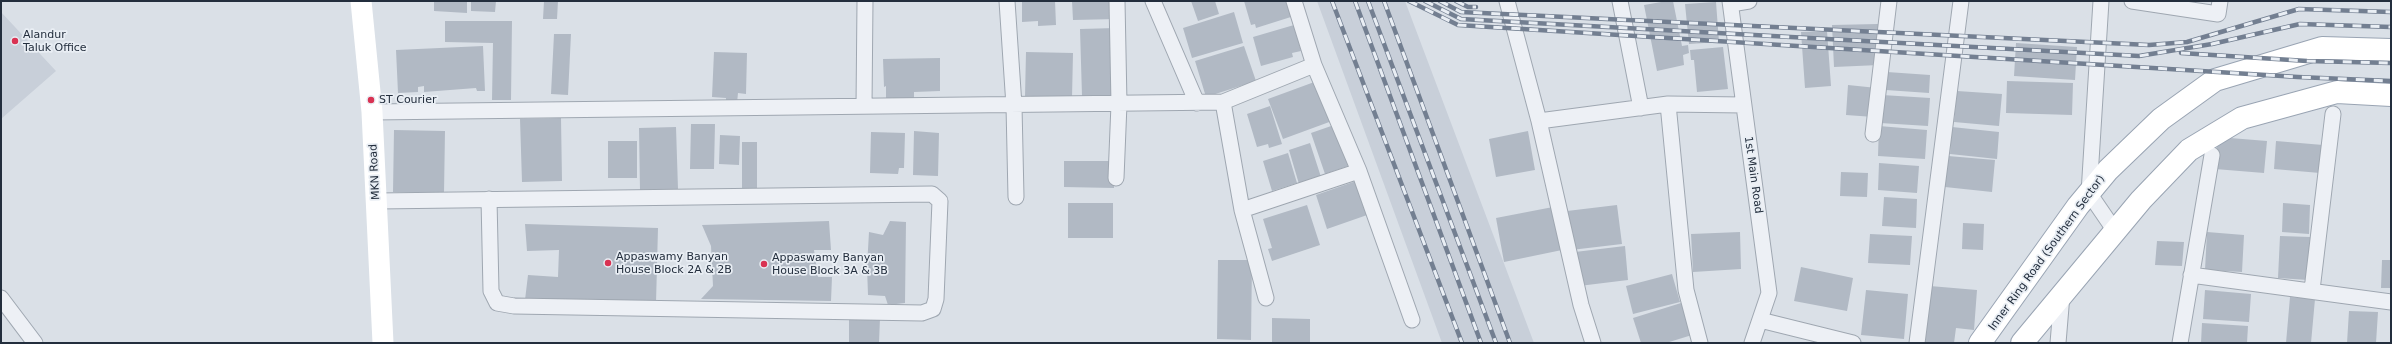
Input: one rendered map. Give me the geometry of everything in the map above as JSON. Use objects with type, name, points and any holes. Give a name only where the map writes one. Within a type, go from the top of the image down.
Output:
[{"type":"main road","name":"Inner Ring Road (Southern Sector)","points":[[1980,343],[2089,193],[2108,170],[2160,119],[2215,80],[2322,48],[2391,50]]},
{"type":"main road","points":[[2022,343],[2115,231],[2189,150],[2242,118],[2337,92],[2391,95]]},
{"type":"street","name":"MKN Road","points":[[361,1],[372,112],[383,343]]},
{"type":"street","points":[[864,106],[865,1]]},
{"type":"street","points":[[1006,1],[1014,106],[1016,197]]},
{"type":"street","points":[[1116,178],[1119,104],[1117,1]]},
{"type":"street","points":[[1153,1],[1197,103]]},
{"type":"street","points":[[1294,1],[1314,65],[1359,171],[1412,320]]},
{"type":"street","points":[[1507,1],[1539,121],[1581,305],[1593,343]]},
{"type":"street","points":[[1620,1],[1640,108]]},
{"type":"street","points":[[1731,2],[1749,1]]},
{"type":"street","points":[[1873,134],[1889,1]]},
{"type":"street","points":[[1917,343],[1961,1]]},
{"type":"street","points":[[2101,1],[2089,193],[2115,231]]},
{"type":"street","points":[[2132,1],[2218,14],[2220,1]]},
{"type":"street","name":"1st Main Road","points":[[1731,2],[1743,105],[1769,293],[1752,343]]},
{"type":"street","points":[[372,112],[864,106],[1014,106],[1223,102],[1314,65]]},
{"type":"street","points":[[1223,102],[1242,210],[1266,298]]},
{"type":"street","points":[[1539,121],[1668,104],[1743,105]]},
{"type":"street","points":[[1668,104],[1686,290],[1700,343]]},
{"type":"street","points":[[2312,290],[2333,114]]},
{"type":"street","points":[[2180,343],[2212,155]]},
{"type":"street","points":[[1242,210],[1359,171]]},
{"type":"street","points":[[377,200],[932,194],[940,201],[936,300],[933,309],[922,313],[514,306],[497,303],[491,291],[490,199]]},
{"type":"street","points":[[2191,275],[2312,290],[2391,302]]},
{"type":"street","points":[[2058,343],[2062,295]]},
{"type":"street","points":[[1,298],[35,343]]},
{"type":"street","points":[[1760,320],[1853,343]]},
{"type":"shaded area","points":[[1317,1],[1405,1],[1534,343],[1442,343]]},
{"type":"shaded area","name":"Alandur Taluk Office","points":[[1,12],[56,71],[1,119]]},
{"type":"building","points":[[434,1],[467,1],[467,13],[434,11]]},
{"type":"building","points":[[471,1],[496,1],[495,12],[471,11]]},
{"type":"building","points":[[544,1],[558,1],[557,19],[543,19]]},
{"type":"building","points":[[1022,1],[1055,1],[1056,25],[1038,26],[1038,21],[1022,22]]},
{"type":"building","points":[[1072,1],[1116,1],[1117,19],[1073,20]]},
{"type":"building","points":[[1191,1],[1215,1],[1219,14],[1198,21]]},
{"type":"building","points":[[1244,1],[1290,1],[1294,16],[1256,28],[1255,24],[1251,25]]},
{"type":"building","points":[[1673,1],[1682,46],[1688,45],[1689,53],[1683,55],[1684,65],[1657,71],[1644,5]]},
{"type":"building","points":[[1716,2],[1719,42],[1689,44],[1685,4]]},
{"type":"building","points":[[1234,12],[1243,43],[1192,58],[1183,28]]},
{"type":"building","points":[[445,21],[512,21],[511,100],[492,100],[493,43],[445,42]]},
{"type":"building","points":[[1878,24],[1879,65],[1834,67],[1832,25]]},
{"type":"building","points":[[1294,25],[1301,51],[1292,53],[1293,57],[1261,66],[1253,37]]},
{"type":"building","points":[[1116,28],[1118,95],[1082,96],[1080,29]]},
{"type":"building","points":[[1827,31],[1831,86],[1805,88],[1801,32]]},
{"type":"building","points":[[554,34],[571,34],[568,95],[551,94]]},
{"type":"building","points":[[2016,43],[2077,47],[2075,80],[2014,76]]},
{"type":"building","points":[[483,46],[485,91],[477,91],[476,88],[424,92],[424,86],[418,87],[418,92],[398,93],[396,50]]},
{"type":"building","points":[[1244,46],[1256,81],[1206,97],[1195,61]]},
{"type":"building","points":[[1723,47],[1728,89],[1697,92],[1694,60],[1691,60],[1690,50]]},
{"type":"building","points":[[714,52],[747,53],[746,94],[738,93],[737,103],[726,103],[726,98],[712,97]]},
{"type":"building","points":[[1026,52],[1073,53],[1072,98],[1025,97]]},
{"type":"building","points":[[940,58],[940,91],[914,92],[914,98],[886,98],[883,59]]},
{"type":"building","points":[[1887,72],[1930,75],[1929,93],[1886,90]]},
{"type":"building","points":[[1317,81],[1332,121],[1283,139],[1268,99]]},
{"type":"building","points":[[2007,81],[2073,83],[2072,115],[2006,113]]},
{"type":"building","points":[[1848,85],[1877,88],[1874,117],[1846,115]]},
{"type":"building","points":[[1957,91],[2002,94],[1999,126],[1954,122]]},
{"type":"building","points":[[1882,95],[1930,98],[1928,126],[1880,123]]},
{"type":"building","points":[[1270,106],[1282,144],[1269,148],[1268,144],[1257,147],[1247,114]]},
{"type":"building","points":[[561,118],[562,181],[522,182],[520,119]]},
{"type":"building","points":[[691,124],[715,124],[714,169],[690,169]]},
{"type":"building","points":[[1334,125],[1348,166],[1325,174],[1311,133]]},
{"type":"building","points":[[1879,126],[1927,130],[1925,159],[1878,156]]},
{"type":"building","points":[[676,127],[678,189],[640,190],[639,128]]},
{"type":"building","points":[[1952,127],[1999,132],[1997,159],[1950,154]]},
{"type":"building","points":[[394,130],[445,131],[444,193],[393,192]]},
{"type":"building","points":[[914,131],[939,133],[938,176],[913,175]]},
{"type":"building","points":[[1528,131],[1535,170],[1496,177],[1489,139]]},
{"type":"building","points":[[871,132],[905,133],[904,168],[899,168],[898,174],[870,173]]},
{"type":"building","points":[[720,135],[740,136],[739,165],[719,164]]},
{"type":"building","points":[[2218,137],[2267,141],[2264,173],[2215,169]]},
{"type":"building","points":[[608,141],[637,141],[637,178],[608,178]]},
{"type":"building","points":[[2276,141],[2323,145],[2320,173],[2274,169]]},
{"type":"building","points":[[742,142],[757,142],[757,190],[742,190]]},
{"type":"building","points":[[1310,143],[1321,177],[1299,184],[1289,150]]},
{"type":"building","points":[[1288,153],[1297,183],[1272,191],[1263,161]]},
{"type":"building","points":[[1948,156],[1995,160],[1992,192],[1945,187]]},
{"type":"building","points":[[1064,161],[1115,161],[1114,188],[1064,187]]},
{"type":"building","points":[[1879,163],[1919,166],[1917,193],[1878,190]]},
{"type":"building","points":[[1841,172],[1868,173],[1867,197],[1840,196]]},
{"type":"building","points":[[1359,180],[1370,214],[1327,229],[1316,195]]},
{"type":"building","points":[[1884,197],[1917,199],[1916,228],[1882,226]]},
{"type":"building","points":[[1068,203],[1113,203],[1113,238],[1068,238]]},
{"type":"building","points":[[2283,203],[2310,205],[2309,234],[2282,232]]},
{"type":"building","points":[[1307,205],[1320,245],[1272,261],[1268,249],[1272,248],[1263,219]]},
{"type":"building","points":[[1617,205],[1622,244],[1571,250],[1567,211]]},
{"type":"building","points":[[1553,207],[1562,250],[1504,262],[1496,218]]},
{"type":"building","name":"Appaswamy Banyan House Block 3A & 3B","points":[[829,221],[831,250],[814,250],[818,277],[832,277],[831,301],[701,299],[713,286],[711,246],[702,225]]},
{"type":"building","points":[[890,221],[906,222],[905,303],[888,305],[885,296],[868,295],[867,267],[869,232],[883,235]]},
{"type":"building","points":[[1963,223],[1984,224],[1983,250],[1962,249]]},
{"type":"building","name":"Appaswamy Banyan House Block 2A & 2B","points":[[525,224],[658,228],[656,303],[525,300],[528,275],[558,277],[559,250],[527,251]]},
{"type":"building","points":[[1740,232],[1741,269],[1693,272],[1691,234]]},
{"type":"building","points":[[2207,232],[2244,235],[2242,272],[2205,270]]},
{"type":"building","points":[[1870,234],[1912,236],[1910,265],[1868,263]]},
{"type":"building","points":[[2280,236],[2310,237],[2308,280],[2278,278]]},
{"type":"building","points":[[2157,241],[2184,242],[2182,266],[2155,265]]},
{"type":"building","points":[[1625,246],[1628,280],[1579,286],[1575,252]]},
{"type":"building","points":[[1218,260],[1252,260],[1251,340],[1217,339]]},
{"type":"building","points":[[2382,260],[2391,260],[2391,288],[2381,288]]},
{"type":"building","points":[[1801,267],[1853,278],[1847,311],[1794,301]]},
{"type":"building","points":[[1672,274],[1680,302],[1633,314],[1626,286]]},
{"type":"building","points":[[1930,286],[1977,290],[1974,330],[1956,328],[1954,343],[1925,343]]},
{"type":"building","points":[[1866,290],[1908,294],[1904,339],[1861,335]]},
{"type":"building","points":[[2205,290],[2251,294],[2249,322],[2203,319]]},
{"type":"building","points":[[2290,297],[2315,299],[2311,343],[2286,343]]},
{"type":"building","points":[[1681,303],[1692,335],[1666,343],[1641,343],[1633,318]]},
{"type":"building","points":[[2349,311],[2378,312],[2376,343],[2347,343]]},
{"type":"building","points":[[849,317],[880,318],[879,343],[849,343]]},
{"type":"building","points":[[1272,318],[1310,319],[1310,343],[1272,343]]},
{"type":"building","points":[[2202,323],[2248,326],[2247,343],[2201,343]]},
{"type":"railway","points":[[1332,1],[1462,343]]},
{"type":"railway","points":[[1355,1],[1481,343]]},
{"type":"railway","points":[[1368,1],[1496,343]]},
{"type":"railway","points":[[1384,1],[1510,343]]},
{"type":"railway","points":[[1409,1],[1458,25],[2298,77],[2391,81]]},
{"type":"railway","points":[[1425,1],[1461,19],[2139,56],[2212,44],[2300,24],[2391,27]]},
{"type":"railway","points":[[1440,1],[1461,12],[2149,45],[2187,42],[2299,9],[2391,12]]},
{"type":"railway","points":[[1456,1],[1468,7],[1476,7]]},
{"type":"railway","points":[[2181,53],[2307,61],[2391,63]]},
{"type":"place","name":"Alandur Taluk Office","points":[[15,41]]},
{"type":"place","name":"ST Courier","points":[[371,100]]},
{"type":"place","name":"Appaswamy Banyan House Block 2A & 2B","points":[[608,263]]},
{"type":"place","name":"Appaswamy Banyan House Block 3A & 3B","points":[[764,264]]}]
